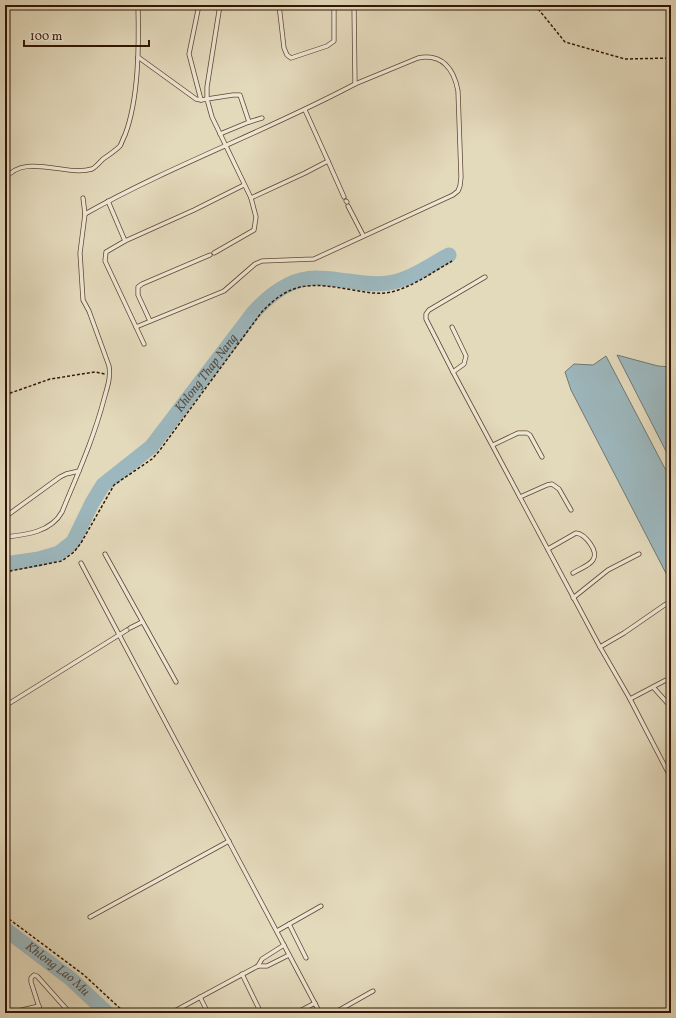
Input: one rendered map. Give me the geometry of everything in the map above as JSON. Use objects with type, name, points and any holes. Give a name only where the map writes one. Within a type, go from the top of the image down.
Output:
[{"type":"lane","points":[[5,179],[8,174],[18,168],[32,166],[70,171],[93,168],[121,145],[129,123],[138,57],[138,5]]},
{"type":"lane","points":[[199,5],[189,54],[201,100]]},
{"type":"lane","points":[[150,321],[138,295],[138,287],[212,254],[254,230],[256,217],[251,198],[225,146],[206,99],[220,5]]},
{"type":"lane","points":[[279,5],[284,48],[286,55],[291,58],[327,46],[334,41],[334,5]]},
{"type":"lane","points":[[354,5],[355,84]]},
{"type":"lane","points":[[85,214],[108,201],[281,120],[306,110],[355,84],[418,58],[432,56],[439,59],[451,70],[456,81],[461,151],[461,177],[458,191],[314,259],[262,261],[255,264],[224,291],[136,327]]},
{"type":"lane","points":[[138,57],[188,94],[201,100],[240,95],[249,122]]},
{"type":"lane","points":[[306,110],[346,201],[363,235]]},
{"type":"lane","points":[[220,134],[262,118]]},
{"type":"lane","points":[[251,198],[328,161]]},
{"type":"lane","points":[[144,344],[105,261],[106,252],[125,241],[244,185]]},
{"type":"lane","points":[[5,537],[25,535],[41,530],[58,520],[101,414],[110,376],[109,366],[89,311],[83,300],[80,253],[85,214],[83,198]]},
{"type":"lane","points":[[108,201],[125,241]]},
{"type":"lane","points":[[485,277],[429,310],[426,314],[426,319],[573,598],[630,699],[671,778]]},
{"type":"lane","points":[[452,327],[466,356],[464,364],[453,372]]},
{"type":"lane","points":[[493,445],[518,433],[527,433],[542,457]]},
{"type":"lane","points":[[5,517],[60,477],[79,471]]},
{"type":"lane","points":[[520,497],[546,485],[552,484],[559,489],[571,510]]},
{"type":"lane","points":[[548,548],[576,533],[584,536],[593,550],[594,559],[573,573]]},
{"type":"lane","points":[[105,554],[176,682]]},
{"type":"lane","points":[[573,598],[608,570],[639,554]]},
{"type":"lane","points":[[81,562],[320,1013]]},
{"type":"lane","points":[[600,647],[624,633],[666,604]]},
{"type":"lane","points":[[5,706],[128,629],[142,622]]},
{"type":"lane","points":[[630,699],[666,680]]},
{"type":"lane","points":[[653,687],[671,707]]},
{"type":"lane","points":[[90,917],[229,841]]},
{"type":"lane","points":[[277,931],[321,906]]},
{"type":"lane","points":[[289,924],[306,958]]},
{"type":"lane","points":[[258,966],[262,959],[284,945]]},
{"type":"lane","points":[[171,1013],[258,966],[267,966],[289,955]]},
{"type":"lane","points":[[242,974],[261,1013]]},
{"type":"lane","points":[[41,1013],[31,982],[31,978],[34,975],[37,976],[70,1013]]},
{"type":"lane","points":[[334,1013],[373,991]]},
{"type":"lane","points":[[200,997],[208,1013]]},
{"type":"lane","points":[[296,1013],[315,1003]]},
{"type":"lane","points":[[9,1013],[39,1006]]},
{"type":"path","points":[[535,5],[565,42],[625,59],[671,58]]},
{"type":"path","points":[[5,573],[62,561],[74,552],[81,543],[114,485],[152,458],[160,450],[270,304],[290,291],[309,285],[377,293],[395,291],[415,282],[452,261]]},
{"type":"path","points":[[5,395],[50,379],[95,372],[110,376]]},
{"type":"path","points":[[5,916],[84,976],[125,1013]]},
{"type":"water","points":[[617,355],[658,366],[671,367],[671,461]]},
{"type":"water","points":[[606,356],[671,480],[671,583],[571,390],[565,372],[574,364],[593,365]]},
{"type":"waterway","name":"Khlong Thap Nang","points":[[5,564],[39,559],[59,553],[73,542],[92,503],[103,485],[151,447],[253,313],[274,293],[299,280],[308,278],[326,278],[383,284],[404,279],[420,272],[449,255]]},
{"type":"waterway","name":"Khlong Lao Mu","points":[[5,929],[71,979],[107,1013]]}]
